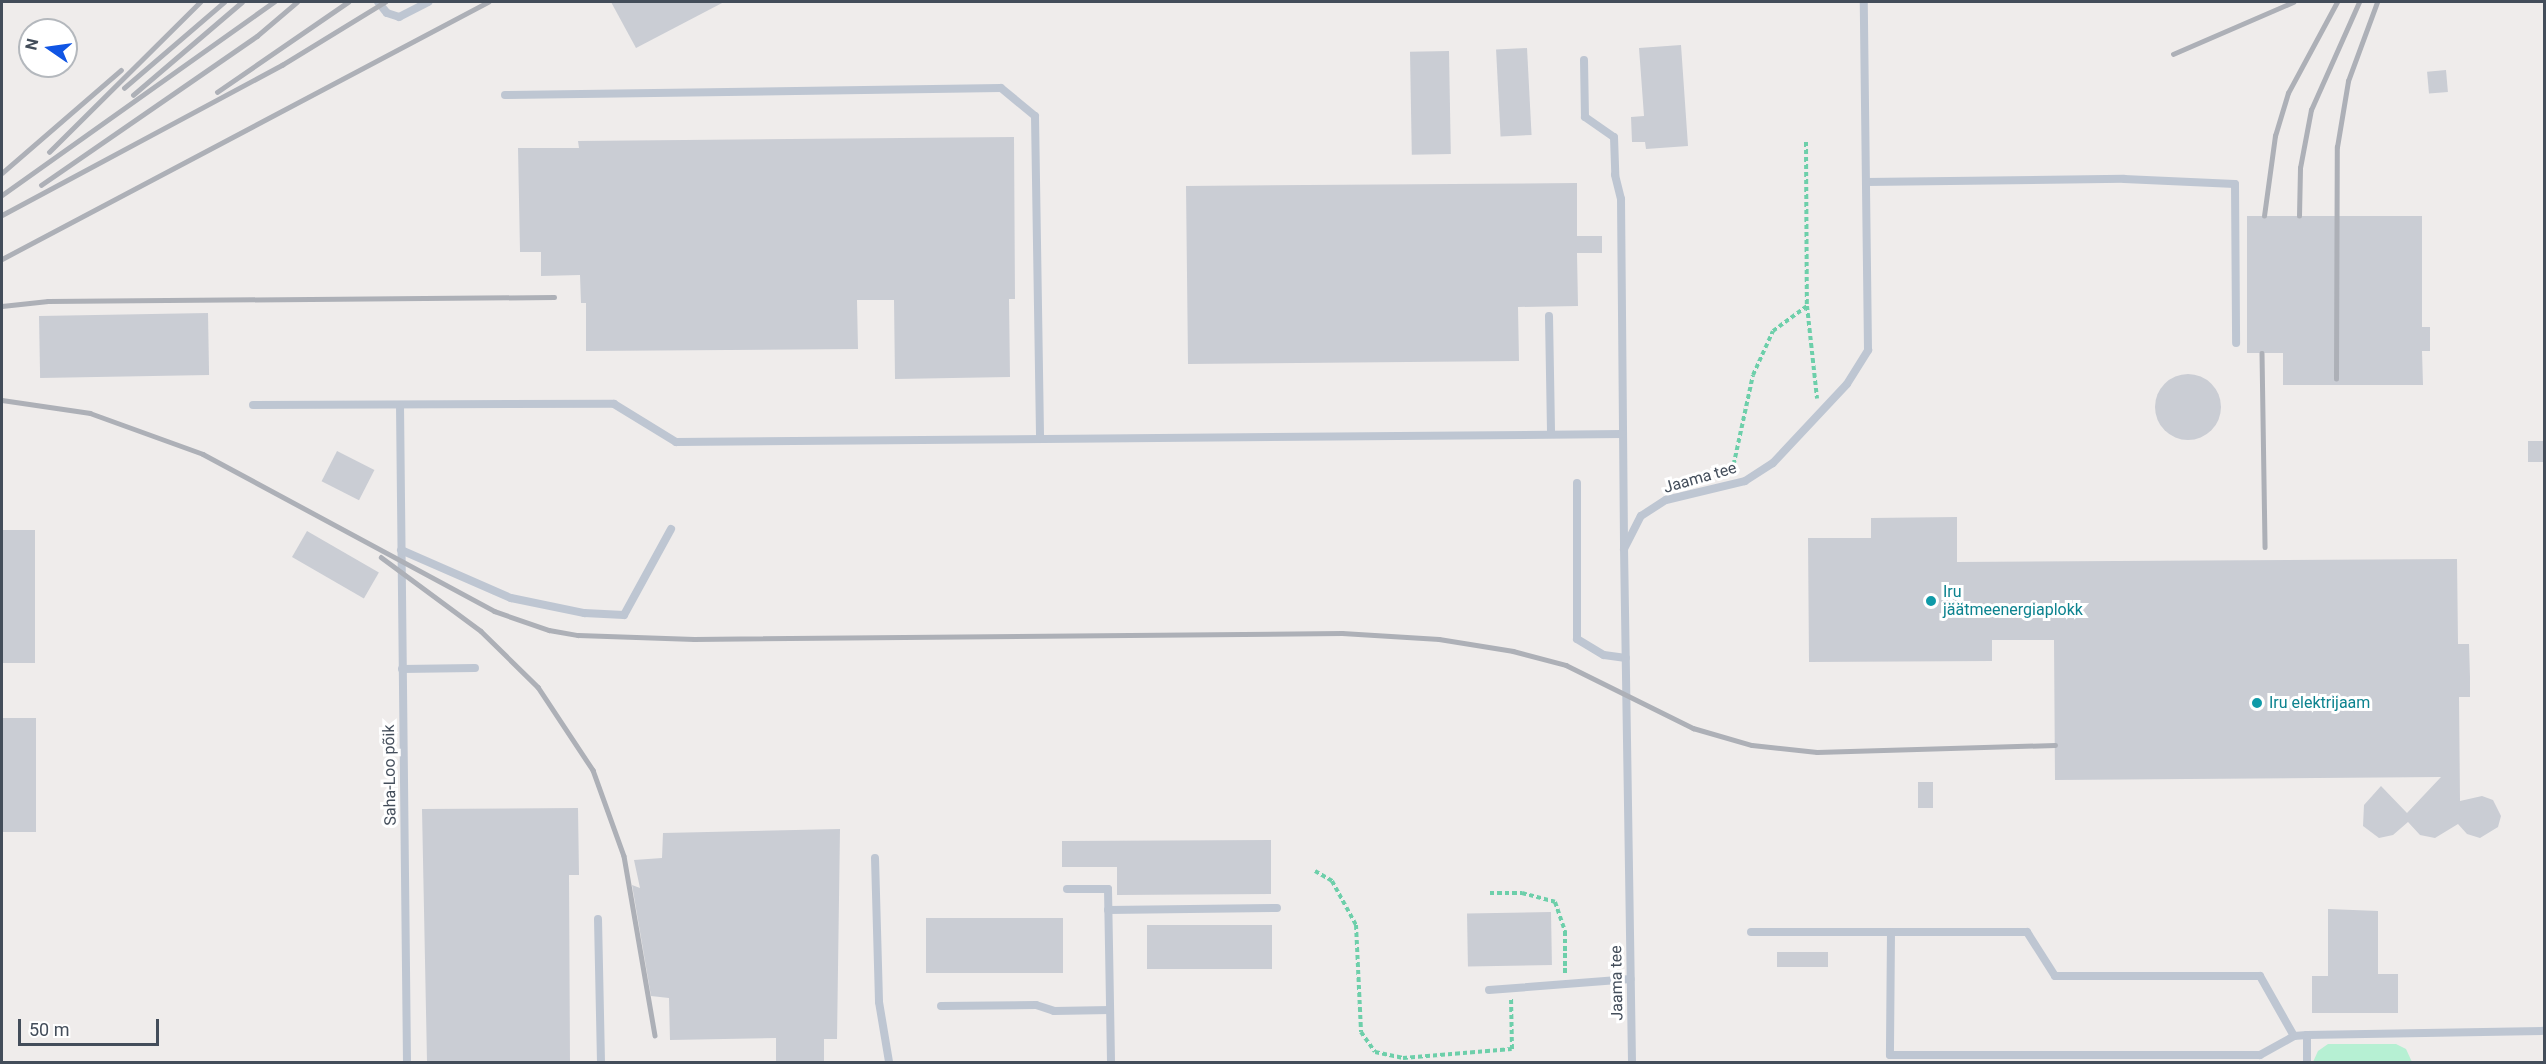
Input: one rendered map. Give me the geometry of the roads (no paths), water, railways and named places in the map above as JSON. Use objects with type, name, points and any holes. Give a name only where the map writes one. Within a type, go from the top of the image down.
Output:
[{"type":"lane","points":[[378,2],[387,13],[399,17],[428,2]]},
{"type":"lane","name":"Jaama tee","points":[[1632,1062],[1624,549],[1641,516],[1666,500],[1744,481],[1773,463],[1847,384],[1868,350],[1864,2]]},
{"type":"lane","points":[[1584,60],[1585,117],[1614,137],[1615,175],[1621,199],[1624,549]]},
{"type":"lane","points":[[505,95],[1000,88],[1035,116],[1040,438]]},
{"type":"lane","points":[[1866,182],[2124,179],[2235,184],[2236,343]]},
{"type":"lane","points":[[1549,316],[1551,434]]},
{"type":"lane","points":[[253,405],[614,404],[676,441],[1622,434]]},
{"type":"lane","name":"Saha-Loo põik","points":[[400,405],[407,1062]]},
{"type":"lane","points":[[1577,483],[1577,639],[1604,654],[1626,658]]},
{"type":"lane","points":[[401,550],[511,598],[584,613],[624,615],[671,529]]},
{"type":"lane","points":[[402,669],[475,668]]},
{"type":"lane","points":[[875,858],[879,1002],[889,1062]]},
{"type":"lane","points":[[1067,889],[1108,889],[1111,1062]]},
{"type":"lane","points":[[1108,910],[1277,909]]},
{"type":"lane","points":[[598,919],[601,1062]]},
{"type":"lane","points":[[1750,932],[2027,932],[2055,976],[2260,976],[2294,1035]]},
{"type":"lane","points":[[1891,932],[1890,1055],[2259,1054],[2294,1035],[2544,1031]]},
{"type":"lane","points":[[1489,990],[1565,986],[1631,979]]},
{"type":"lane","points":[[941,1006],[1036,1005],[1054,1011],[1110,1010]]},
{"type":"lane","points":[[2307,1035],[2307,1062]]},
{"type":"railway","points":[[49,152],[200,2]]},
{"type":"railway","points":[[124,88],[224,2]]},
{"type":"railway","points":[[133,95],[242,2]]},
{"type":"railway","points":[[2,195],[274,2]]},
{"type":"railway","points":[[41,185],[257,36],[297,2]]},
{"type":"railway","points":[[217,92],[348,2]]},
{"type":"railway","points":[[2,215],[282,65],[385,2]]},
{"type":"railway","points":[[2,259],[488,2]]},
{"type":"railway","points":[[2173,54],[2293,2]]},
{"type":"railway","points":[[2264,216],[2275,136],[2288,93],[2337,2]]},
{"type":"railway","points":[[2299,216],[2300,168],[2311,110],[2359,2]]},
{"type":"railway","points":[[2336,379],[2337,147],[2348,81],[2377,2]]},
{"type":"railway","points":[[2,173],[121,70]]},
{"type":"railway","points":[[2,306],[48,301],[554,297]]},
{"type":"railway","points":[[2262,353],[2265,547]]},
{"type":"railway","points":[[2,400],[90,413],[203,454],[494,611],[549,630],[578,635],[694,639],[1342,633],[1439,639],[1513,651],[1566,665],[1693,728],[1752,745],[1817,752],[2055,745]]},
{"type":"railway","points":[[381,557],[481,631],[538,687],[593,770],[624,856],[655,1035]]},
{"type":"place","name":"Iru jäätmeenergiaplokk","points":[[1931,601]]},
{"type":"place","name":"Iru elektrijaam","points":[[2257,703]]}]
